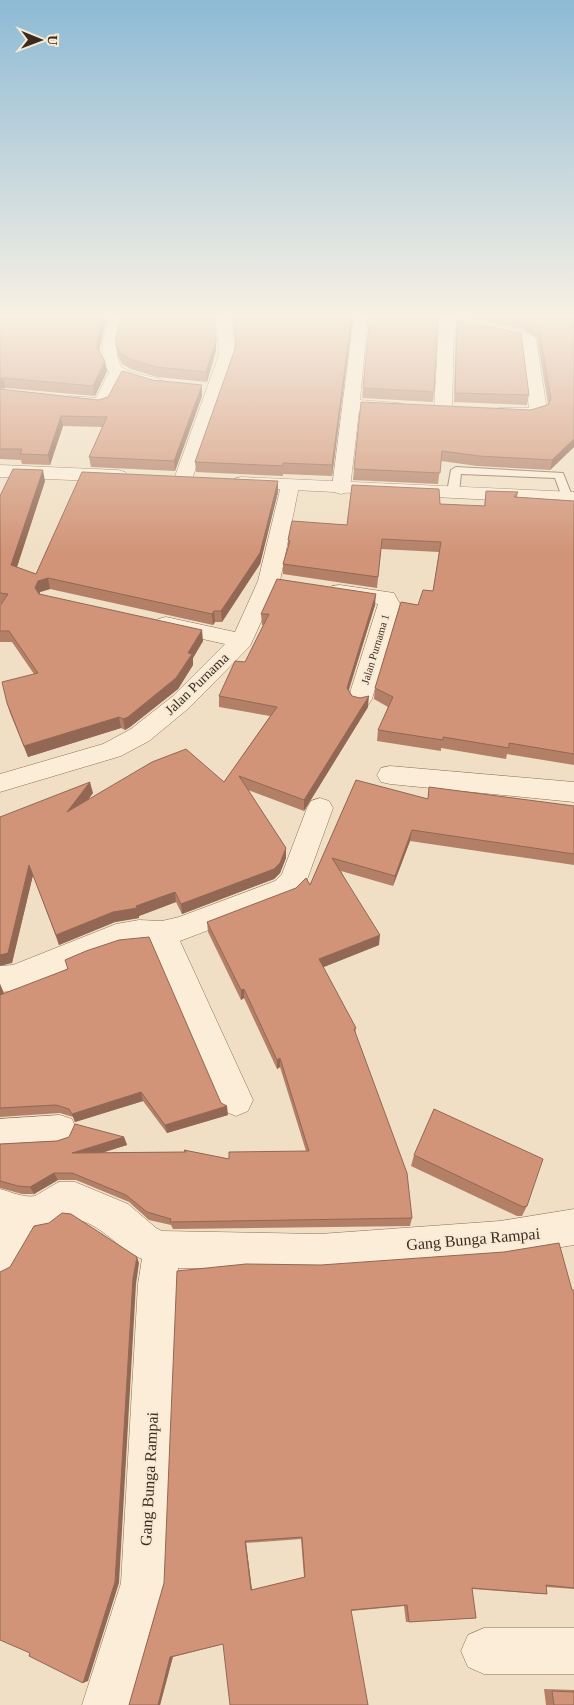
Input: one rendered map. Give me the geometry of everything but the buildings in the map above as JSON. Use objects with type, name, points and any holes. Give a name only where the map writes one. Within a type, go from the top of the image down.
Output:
[{"type":"street","points":[[56,399],[96,403],[102,402],[106,395]]},
{"type":"street","points":[[202,480],[174,478],[203,395]]},
{"type":"street","points":[[341,488],[351,395]]},
{"type":"street","points":[[443,410],[444,395]]},
{"type":"street","points":[[491,412],[529,413],[538,410],[536,395]]},
{"type":"street","points":[[350,405],[462,411]]},
{"type":"street","points":[[0,471],[139,477]]},
{"type":"street","points":[[222,482],[570,498]]},
{"type":"street","name":"Jalan Purnama","points":[[0,783],[112,750],[140,735],[181,702],[242,641],[279,582],[290,486]]},
{"type":"street","name":"Jalan Purnama 1","points":[[318,587],[386,598],[389,604],[360,699]]},
{"type":"street","points":[[146,619],[242,641]]},
{"type":"street","points":[[390,775],[574,792]]},
{"type":"street","points":[[0,978],[15,978],[116,936],[139,932],[162,933],[204,921],[285,889],[294,880],[320,808]]},
{"type":"street","points":[[162,933],[236,1100]]},
{"type":"street","points":[[0,1134],[60,1130]]},
{"type":"street","name":"Gang Bunga Rampai","points":[[0,1260],[14,1210],[46,1213],[59,1200],[75,1200],[115,1217],[143,1241],[162,1249],[320,1252],[500,1239],[574,1227]]},
{"type":"street","name":"Gang Bunga Rampai","points":[[106,1705],[143,1583],[157,1284],[162,1249]]},
{"type":"street","points":[[484,1651],[574,1651]]}]
